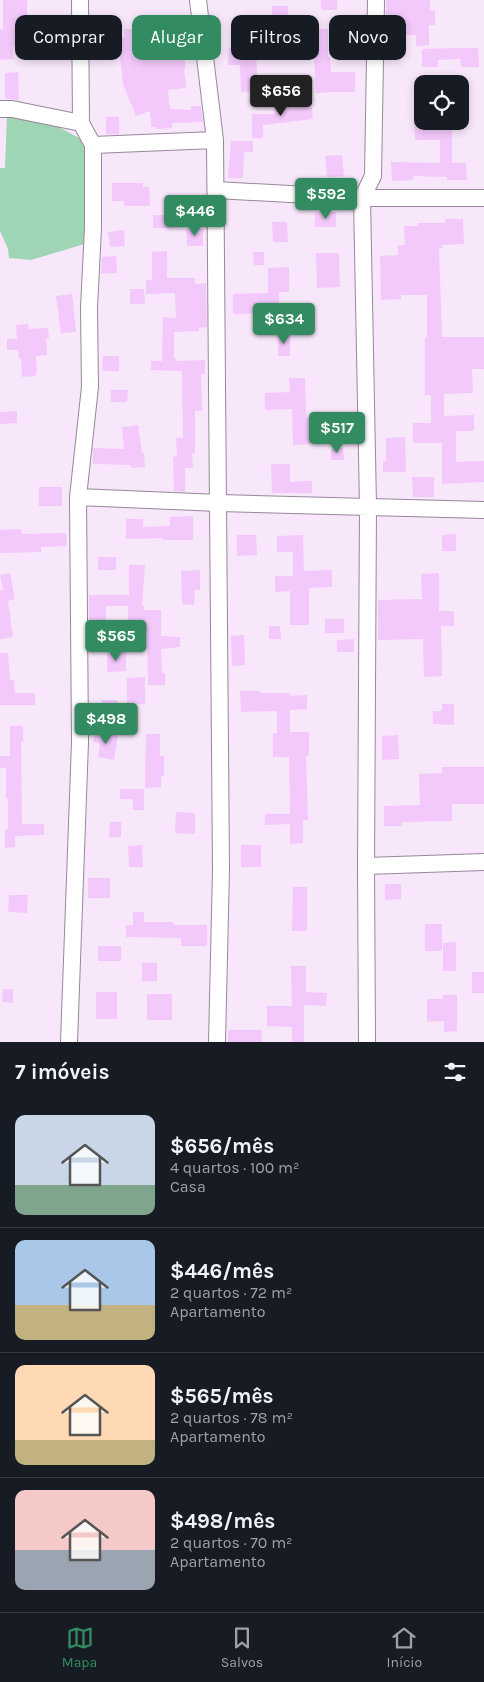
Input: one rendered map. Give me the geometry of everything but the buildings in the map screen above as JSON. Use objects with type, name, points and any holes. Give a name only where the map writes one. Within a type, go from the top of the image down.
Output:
[{"type":"street","points":[[70,1042],[80,742],[78,497],[90,387],[89,308],[93,145],[81,123],[80,0]]},
{"type":"street","points":[[198,0],[215,140],[216,190],[221,870],[217,1042]]},
{"type":"street","points":[[367,1042],[368,506],[362,198],[373,176],[376,0]]},
{"type":"street","points":[[0,109],[12,109],[81,123]]},
{"type":"street","points":[[93,145],[215,140]]},
{"type":"street","points":[[216,190],[362,198],[484,198]]},
{"type":"street","points":[[78,497],[484,510]]},
{"type":"street","points":[[366,866],[484,862]]},
{"type":"green space","points":[[7,115],[51,123],[83,140],[88,152],[88,243],[31,260],[9,258],[8,249],[0,231],[0,168],[5,168]]}]
